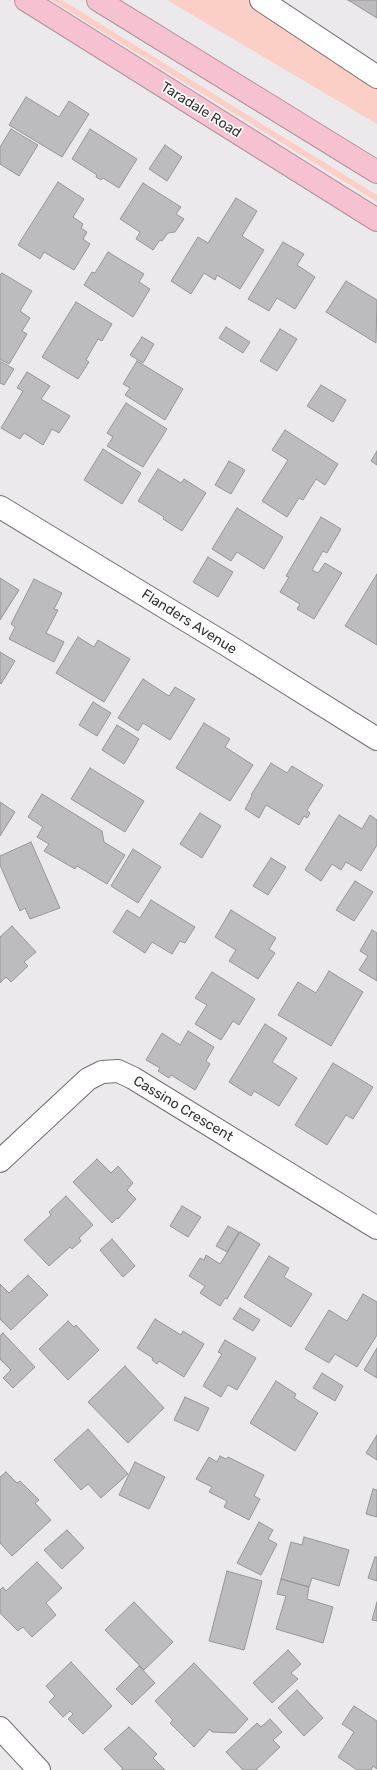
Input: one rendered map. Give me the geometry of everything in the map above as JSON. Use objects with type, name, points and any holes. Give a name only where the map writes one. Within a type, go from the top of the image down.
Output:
[{"type":"highway","name":"Taradale Road","points":[[26,0],[377,220]]},
{"type":"highway","points":[[98,0],[377,172]]},
{"type":"street","points":[[261,0],[377,77]]},
{"type":"street","name":"Flanders Avenue","points":[[0,508],[227,645],[377,739]]},
{"type":"street","name":"Cassino Crescent","points":[[0,1161],[88,1078],[102,1072],[118,1071],[133,1078],[377,1228]]},
{"type":"street","points":[[0,1728],[39,1770]]},
{"type":"shaded area","points":[[51,0],[62,0],[377,195],[377,202]]},
{"type":"shaded area","points":[[167,0],[249,0],[377,79],[377,124]]},
{"type":"building","points":[[348,0],[377,0],[377,18]]},
{"type":"building","points":[[26,97],[59,117],[69,101],[89,114],[62,157],[9,125]]},
{"type":"building","points":[[11,129],[38,145],[19,176],[0,164],[0,147]]},
{"type":"building","points":[[90,129],[137,159],[119,188],[103,178],[101,180],[96,177],[97,175],[72,159]]},
{"type":"building","points":[[165,145],[182,157],[167,181],[149,169]]},
{"type":"building","points":[[58,182],[84,199],[73,217],[83,224],[81,228],[87,232],[83,239],[90,244],[74,270],[44,252],[40,259],[18,245]]},
{"type":"building","points":[[143,183],[181,207],[176,214],[184,219],[175,232],[168,233],[162,241],[160,240],[153,250],[136,239],[140,232],[120,219]]},
{"type":"building","points":[[236,198],[257,211],[242,236],[264,250],[240,289],[217,275],[215,280],[204,273],[191,294],[171,281],[198,237],[208,243]]},
{"type":"building","points":[[283,242],[304,254],[297,265],[315,277],[295,309],[277,298],[269,311],[248,299]]},
{"type":"building","points":[[108,252],[144,274],[139,282],[150,289],[133,317],[84,285],[92,272],[95,273]]},
{"type":"building","points":[[2,273],[32,291],[20,311],[30,318],[22,331],[27,334],[9,364],[0,359],[0,275]]},
{"type":"building","points":[[346,281],[377,300],[376,343],[326,312]]},
{"type":"building","points":[[76,302],[112,324],[102,341],[98,339],[86,360],[89,362],[78,379],[42,357]]},
{"type":"building","points":[[226,327],[250,342],[243,353],[219,338]]},
{"type":"building","points":[[280,329],[297,339],[277,371],[260,361]]},
{"type":"building","points":[[142,337],[154,344],[143,363],[130,355]]},
{"type":"building","points":[[0,361],[14,369],[4,385],[0,383]]},
{"type":"building","points":[[137,361],[183,389],[165,420],[125,395],[130,388],[123,384]]},
{"type":"building","points":[[27,372],[50,386],[41,399],[70,416],[59,433],[52,429],[43,445],[24,433],[20,439],[1,428],[23,391],[17,388]]},
{"type":"building","points":[[321,385],[346,400],[333,422],[307,406]]},
{"type":"building","points":[[126,403],[167,429],[143,467],[107,446],[113,437],[107,433]]},
{"type":"building","points":[[285,430],[338,464],[325,485],[316,479],[303,500],[299,498],[287,517],[262,501],[288,460],[272,450]]},
{"type":"building","points":[[103,449],[141,473],[122,504],[84,480]]},
{"type":"building","points":[[377,451],[377,465],[371,461]]},
{"type":"building","points":[[229,461],[245,470],[231,494],[215,485]]},
{"type":"building","points":[[158,469],[181,483],[184,479],[206,493],[182,531],[163,519],[164,517],[138,501]]},
{"type":"building","points":[[237,508],[283,537],[264,569],[237,552],[231,561],[212,549]]},
{"type":"building","points":[[321,517],[341,529],[327,553],[323,551],[312,570],[318,573],[325,563],[342,573],[314,619],[297,609],[300,604],[280,592],[289,577],[286,576]]},
{"type":"building","points":[[208,557],[233,572],[218,597],[193,582]]},
{"type":"building","points":[[377,574],[377,645],[345,626]]},
{"type":"building","points":[[0,578],[19,590],[0,620]]},
{"type":"building","points":[[34,579],[62,593],[54,609],[58,610],[46,633],[64,642],[54,662],[9,639],[15,627],[11,624]]},
{"type":"building","points":[[78,637],[94,647],[98,640],[130,659],[104,702],[56,673]]},
{"type":"building","points":[[0,652],[15,661],[1,684],[0,683]]},
{"type":"building","points":[[143,679],[169,696],[175,687],[195,699],[170,740],[143,723],[138,731],[118,718]]},
{"type":"building","points":[[93,702],[111,713],[97,736],[79,725]]},
{"type":"building","points":[[204,723],[230,739],[225,747],[253,765],[230,801],[176,768]]},
{"type":"building","points":[[117,725],[139,739],[124,764],[102,750]]},
{"type":"building","points":[[271,763],[287,773],[292,766],[323,785],[307,810],[310,813],[307,818],[304,816],[299,825],[266,805],[259,818],[245,809],[252,796],[251,795]]},
{"type":"building","points":[[90,768],[144,801],[125,832],[71,799]]},
{"type":"building","points":[[42,794],[102,831],[104,842],[125,855],[107,884],[77,866],[75,869],[44,851],[49,844],[37,837],[43,827],[28,817]]},
{"type":"building","points":[[0,802],[15,812],[0,836]]},
{"type":"building","points":[[200,813],[221,826],[202,858],[180,844]]},
{"type":"building","points":[[339,815],[362,829],[370,815],[377,820],[377,845],[361,871],[346,862],[341,870],[332,864],[321,881],[305,870]]},
{"type":"building","points":[[31,842],[60,908],[30,919],[25,908],[20,911],[0,865],[0,856]]},
{"type":"building","points":[[133,849],[161,867],[138,903],[111,886]]},
{"type":"building","points":[[271,858],[286,867],[268,895],[253,886]]},
{"type":"building","points":[[355,881],[373,892],[354,921],[336,910]]},
{"type":"building","points":[[151,900],[195,927],[185,943],[180,941],[172,954],[152,942],[145,953],[113,932],[127,910],[140,918]]},
{"type":"building","points":[[231,910],[276,938],[269,949],[275,953],[258,979],[229,961],[236,950],[215,937]]},
{"type":"building","points":[[12,926],[36,952],[24,962],[28,966],[11,982],[6,977],[0,983],[0,937]]},
{"type":"building","points":[[372,930],[377,933],[377,981],[359,970],[368,956],[360,951]]},
{"type":"building","points":[[329,971],[363,992],[331,1046],[278,1015],[298,982],[316,993]]},
{"type":"building","points":[[212,972],[255,999],[239,1025],[233,1021],[221,1040],[195,1024],[207,1005],[195,998]]},
{"type":"building","points":[[265,1024],[287,1038],[272,1062],[297,1078],[279,1106],[254,1091],[251,1096],[229,1082]]},
{"type":"building","points":[[188,1031],[214,1047],[206,1061],[210,1064],[195,1090],[171,1075],[169,1078],[158,1071],[160,1068],[146,1060],[162,1033],[180,1045]]},
{"type":"building","points":[[333,1063],[373,1087],[353,1119],[346,1115],[327,1145],[295,1125]]},
{"type":"building","points":[[97,1159],[111,1173],[118,1166],[133,1183],[127,1190],[136,1199],[118,1219],[117,1218],[112,1223],[73,1182]]},
{"type":"building","points":[[66,1196],[93,1225],[79,1238],[81,1241],[72,1249],[70,1247],[49,1266],[24,1240],[51,1215],[49,1212]]},
{"type":"building","points":[[182,1206],[201,1217],[188,1237],[170,1226]]},
{"type":"building","points":[[228,1226],[239,1232],[227,1252],[216,1246]]},
{"type":"building","points":[[240,1232],[260,1244],[227,1299],[225,1298],[220,1306],[200,1293],[205,1286],[189,1276],[200,1258],[204,1260],[206,1255],[220,1264]]},
{"type":"building","points":[[112,1239],[135,1266],[123,1277],[100,1250]]},
{"type":"building","points":[[269,1256],[289,1268],[284,1277],[312,1294],[291,1327],[244,1297]]},
{"type":"building","points":[[28,1275],[48,1295],[11,1330],[0,1319],[0,1284],[9,1293]]},
{"type":"building","points":[[363,1294],[377,1302],[377,1335],[357,1367],[335,1354],[329,1363],[305,1349],[329,1310],[347,1321]]},
{"type":"building","points":[[240,1308],[260,1320],[253,1331],[233,1319]]},
{"type":"building","points":[[155,1319],[181,1335],[183,1331],[204,1344],[184,1377],[159,1361],[157,1364],[152,1360],[153,1358],[137,1348]]},
{"type":"building","points":[[68,1321],[74,1327],[76,1325],[99,1350],[68,1380],[39,1349]]},
{"type":"building","points":[[3,1333],[35,1367],[13,1388],[3,1378],[11,1370],[0,1359],[0,1336]]},
{"type":"building","points":[[225,1340],[256,1358],[237,1390],[228,1385],[221,1397],[203,1386],[222,1354],[218,1352]]},
{"type":"building","points":[[377,1348],[377,1378],[364,1370]]},
{"type":"building","points":[[125,1366],[164,1408],[128,1443],[88,1402]]},
{"type":"building","points":[[322,1373],[343,1386],[335,1401],[313,1388]]},
{"type":"building","points":[[276,1381],[296,1394],[294,1398],[318,1413],[295,1451],[250,1423]]},
{"type":"building","points":[[185,1397],[209,1408],[198,1431],[174,1420]]},
{"type":"building","points":[[88,1429],[128,1474],[101,1498],[88,1484],[81,1490],[54,1460]]},
{"type":"building","points":[[377,1435],[377,1460],[366,1453]]},
{"type":"building","points":[[220,1456],[226,1459],[228,1457],[264,1475],[254,1496],[260,1499],[249,1520],[224,1507],[227,1501],[209,1492],[212,1487],[196,1479],[209,1457],[217,1462]]},
{"type":"building","points":[[135,1462],[165,1477],[149,1509],[119,1495]]},
{"type":"building","points":[[6,1472],[17,1483],[20,1481],[39,1500],[35,1503],[51,1520],[12,1556],[0,1543],[0,1477]]},
{"type":"building","points":[[373,1489],[377,1490],[377,1517],[366,1514]]},
{"type":"building","points":[[259,1522],[273,1530],[268,1539],[277,1544],[261,1575],[237,1563]]},
{"type":"building","points":[[67,1530],[84,1548],[62,1569],[44,1550]]},
{"type":"building","points":[[304,1537],[349,1550],[339,1586],[312,1578],[309,1587],[281,1579],[291,1542],[302,1545]]},
{"type":"building","points":[[375,1557],[377,1557],[377,1581],[368,1578]]},
{"type":"building","points":[[37,1562],[62,1588],[46,1603],[56,1615],[32,1637],[23,1627],[18,1631],[0,1613],[0,1590],[3,1587],[6,1591]]},
{"type":"building","points":[[227,1571],[262,1581],[244,1650],[209,1641]]},
{"type":"building","points":[[281,1579],[309,1587],[307,1599],[333,1607],[323,1643],[276,1629],[286,1596],[277,1594]]},
{"type":"building","points":[[134,1602],[173,1642],[144,1670],[105,1630]]},
{"type":"building","points":[[377,1602],[377,1621],[372,1620]]},
{"type":"building","points":[[288,1650],[301,1664],[291,1673],[298,1679],[272,1703],[253,1683]]},
{"type":"building","points":[[71,1662],[112,1706],[83,1734],[68,1719],[73,1714],[70,1711],[63,1717],[49,1702],[55,1696],[46,1686]]},
{"type":"building","points":[[194,1663],[248,1719],[235,1733],[212,1732],[210,1729],[194,1747],[170,1723],[173,1720],[155,1701]]},
{"type":"building","points":[[139,1666],[155,1683],[132,1705],[116,1689]]},
{"type":"building","points":[[297,1690],[323,1718],[304,1736],[278,1708]]},
{"type":"building","points":[[354,1706],[377,1721],[377,1769],[373,1766],[371,1770],[357,1770],[338,1757],[354,1732],[342,1724]]},
{"type":"building","points":[[270,1719],[282,1732],[273,1740],[280,1747],[256,1770],[243,1770],[226,1752],[257,1723],[261,1727]]},
{"type":"building","points":[[129,1727],[157,1754],[153,1758],[165,1770],[121,1770],[123,1769],[104,1749]]}]
